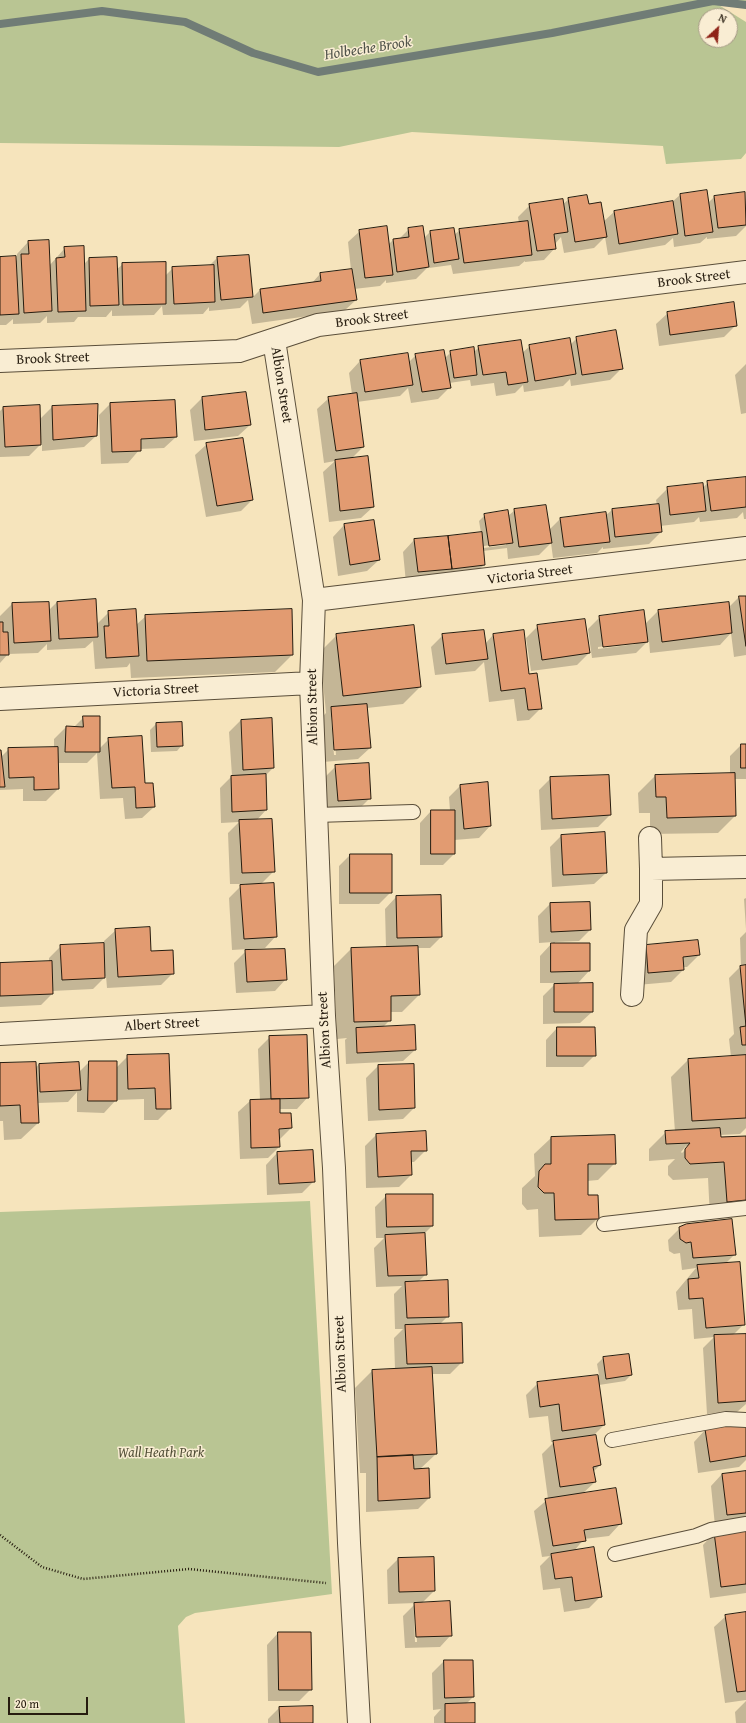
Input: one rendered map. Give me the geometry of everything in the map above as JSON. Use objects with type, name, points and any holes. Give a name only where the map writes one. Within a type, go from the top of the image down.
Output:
[{"type":"street","name":"Brook Street","points":[[0,361],[239,351],[318,325],[746,272]]},
{"type":"street","name":"Albion Street","points":[[274,340],[314,600],[311,684],[324,1016],[334,1168],[359,1723]]},
{"type":"street","name":"Victoria Street","points":[[314,600],[746,548]]},
{"type":"street","name":"Victoria Street","points":[[0,699],[311,684]]},
{"type":"street","points":[[632,995],[636,930],[651,904],[650,838]]},
{"type":"street","points":[[651,869],[746,868]]},
{"type":"street","name":"Albert Street","points":[[0,1034],[324,1016]]},
{"type":"lane","points":[[316,815],[413,812]]},
{"type":"lane","points":[[604,1224],[746,1208]]},
{"type":"lane","points":[[612,1440],[726,1419],[746,1420]]},
{"type":"lane","points":[[615,1554],[696,1536],[711,1530],[746,1524]]},
{"type":"path","points":[[0,1535],[42,1568],[83,1579],[189,1569],[352,1585]]},
{"type":"green space","points":[[0,0],[746,0],[746,5],[714,2],[724,8],[698,8],[698,48],[738,48],[738,17],[746,22],[746,153],[741,159],[666,164],[663,146],[412,132],[339,147],[0,143]]},
{"type":"green space","name":"Wall Heath Park","points":[[310,1201],[332,1594],[195,1613],[186,1617],[178,1626],[185,1723],[0,1723],[0,1212]]},
{"type":"building","points":[[707,190],[713,232],[685,236],[680,194]]},
{"type":"building","points":[[745,192],[746,225],[718,228],[714,196]]},
{"type":"building","points":[[587,195],[589,204],[601,202],[607,237],[575,242],[568,198]]},
{"type":"building","points":[[563,199],[568,232],[554,234],[556,249],[537,251],[529,204]]},
{"type":"building","points":[[673,201],[678,234],[619,244],[614,211]]},
{"type":"building","points":[[528,221],[532,255],[464,263],[459,229]]},
{"type":"building","points":[[387,226],[393,275],[365,278],[359,230]]},
{"type":"building","points":[[423,226],[429,267],[397,272],[393,239],[409,237],[408,228]]},
{"type":"building","points":[[454,228],[459,259],[434,263],[430,231]]},
{"type":"building","points":[[49,240],[52,311],[24,313],[21,254],[29,254],[28,241]]},
{"type":"building","points":[[84,246],[86,311],[58,312],[56,258],[65,257],[64,247]]},
{"type":"building","points":[[249,255],[253,297],[221,300],[217,257]]},
{"type":"building","points":[[16,256],[19,314],[0,315],[0,257]]},
{"type":"building","points":[[117,257],[119,305],[90,306],[89,258]]},
{"type":"building","points":[[166,262],[166,304],[123,305],[122,263]]},
{"type":"building","points":[[214,265],[215,302],[174,304],[172,267]]},
{"type":"building","points":[[352,269],[357,300],[263,313],[260,289],[321,281],[320,273]]},
{"type":"building","points":[[734,302],[737,326],[670,335],[667,312]]},
{"type":"building","points":[[616,330],[623,369],[582,375],[576,337]]},
{"type":"building","points":[[570,338],[576,374],[535,381],[529,345]]},
{"type":"building","points":[[521,340],[528,382],[508,385],[506,372],[483,375],[478,346]]},
{"type":"building","points":[[474,347],[477,375],[454,378],[450,351]]},
{"type":"building","points":[[444,350],[451,388],[422,392],[415,354]]},
{"type":"building","points":[[408,353],[413,385],[365,392],[360,360]]},
{"type":"building","points":[[246,392],[251,425],[205,430],[202,397]]},
{"type":"building","points":[[357,393],[364,447],[336,451],[328,397]]},
{"type":"building","points":[[175,400],[177,437],[141,439],[141,451],[112,452],[110,403]]},
{"type":"building","points":[[98,404],[97,436],[53,440],[52,406]]},
{"type":"building","points":[[40,405],[41,445],[5,447],[3,407]]},
{"type":"building","points":[[243,438],[253,500],[217,506],[206,443]]},
{"type":"building","points":[[368,456],[374,507],[340,511],[335,460]]},
{"type":"building","points":[[746,477],[746,507],[711,511],[707,481]]},
{"type":"building","points":[[703,483],[706,511],[670,515],[667,487]]},
{"type":"building","points":[[659,504],[662,532],[615,537],[612,509]]},
{"type":"building","points":[[546,505],[552,543],[519,547],[514,509]]},
{"type":"building","points":[[508,510],[513,543],[489,546],[484,514]]},
{"type":"building","points":[[606,512],[610,542],[564,547],[560,518]]},
{"type":"building","points":[[374,520],[380,560],[350,565],[344,524]]},
{"type":"building","points":[[482,532],[485,565],[452,569],[448,536]]},
{"type":"building","points":[[448,536],[452,569],[418,572],[414,539]]},
{"type":"building","points":[[739,596],[746,596],[746,646]]},
{"type":"building","points":[[96,599],[98,637],[59,639],[57,602]]},
{"type":"building","points":[[49,602],[51,641],[14,643],[12,603]]},
{"type":"building","points":[[729,602],[732,633],[662,642],[658,610]]},
{"type":"building","points":[[136,609],[139,656],[106,658],[104,626],[109,626],[108,611]]},
{"type":"building","points":[[292,609],[293,655],[147,661],[145,615]]},
{"type":"building","points":[[644,610],[648,642],[603,647],[599,616]]},
{"type":"building","points":[[585,619],[590,653],[542,660],[537,625]]},
{"type":"building","points":[[0,622],[3,622],[3,632],[8,632],[9,655],[0,655]]},
{"type":"building","points":[[414,625],[421,687],[343,696],[336,634]]},
{"type":"building","points":[[484,630],[488,659],[446,664],[442,634]]},
{"type":"building","points":[[524,630],[529,674],[537,673],[542,709],[528,710],[525,688],[501,691],[493,634]]},
{"type":"building","points":[[367,704],[371,748],[334,750],[331,707]]},
{"type":"building","points":[[83,716],[100,716],[100,752],[65,752],[66,726],[83,727]]},
{"type":"building","points":[[272,718],[274,768],[243,770],[241,720]]},
{"type":"building","points":[[182,722],[183,746],[157,747],[156,723]]},
{"type":"building","points":[[142,736],[145,783],[153,783],[155,807],[136,808],[135,787],[112,788],[108,738]]},
{"type":"building","points":[[741,744],[746,744],[746,768],[741,768]]},
{"type":"building","points":[[58,747],[59,789],[34,790],[34,777],[9,778],[8,748]]},
{"type":"building","points":[[1,750],[5,787],[0,787]]},
{"type":"building","points":[[369,763],[371,799],[338,801],[335,765]]},
{"type":"building","points":[[735,773],[736,816],[667,818],[666,797],[656,797],[655,775]]},
{"type":"building","points":[[266,774],[267,810],[232,812],[231,776]]},
{"type":"building","points":[[609,775],[611,815],[552,819],[550,777]]},
{"type":"building","points":[[488,782],[491,826],[464,829],[460,785]]},
{"type":"building","points":[[431,810],[455,810],[455,854],[431,854]]},
{"type":"building","points":[[272,819],[275,872],[242,873],[239,820]]},
{"type":"building","points":[[605,832],[607,873],[563,875],[561,835]]},
{"type":"building","points":[[350,854],[392,854],[392,893],[350,893]]},
{"type":"building","points":[[274,883],[277,937],[244,939],[240,885]]},
{"type":"building","points":[[441,895],[442,937],[397,938],[396,896]]},
{"type":"building","points":[[590,902],[591,930],[551,932],[550,903]]},
{"type":"building","points":[[150,927],[151,951],[173,950],[174,974],[118,977],[115,929]]},
{"type":"building","points":[[698,940],[700,955],[683,957],[684,970],[648,973],[646,945]]},
{"type":"building","points":[[104,943],[105,978],[62,980],[60,945]]},
{"type":"building","points":[[551,943],[590,943],[590,971],[551,972]]},
{"type":"building","points":[[418,946],[420,995],[391,996],[391,1021],[354,1022],[351,948]]},
{"type":"building","points":[[285,949],[287,980],[247,982],[245,950]]},
{"type":"building","points":[[52,961],[53,994],[0,996],[0,963]]},
{"type":"building","points":[[746,965],[746,1026],[740,966]]},
{"type":"building","points":[[593,983],[593,1012],[554,1012],[554,984]]},
{"type":"building","points":[[415,1025],[416,1050],[357,1053],[356,1028]]},
{"type":"building","points":[[746,1026],[746,1045],[742,1045],[740,1027]]},
{"type":"building","points":[[557,1027],[595,1027],[596,1056],[557,1056]]},
{"type":"building","points":[[307,1035],[309,1098],[271,1099],[269,1036]]},
{"type":"building","points":[[169,1054],[171,1109],[156,1109],[155,1088],[128,1089],[127,1055]]},
{"type":"building","points":[[746,1055],[746,1118],[692,1121],[688,1059]]},
{"type":"building","points":[[89,1061],[117,1061],[117,1101],[88,1101]]},
{"type":"building","points":[[36,1062],[39,1123],[21,1123],[20,1105],[0,1106],[0,1063]]},
{"type":"building","points":[[79,1062],[81,1090],[40,1092],[39,1064]]},
{"type":"building","points":[[414,1064],[415,1108],[379,1110],[378,1065]]},
{"type":"building","points":[[280,1099],[280,1113],[291,1113],[292,1128],[279,1129],[280,1147],[251,1148],[250,1100]]},
{"type":"building","points":[[720,1128],[721,1137],[746,1136],[746,1200],[727,1202],[724,1162],[690,1164],[685,1158],[685,1149],[690,1143],[666,1144],[665,1131]]},
{"type":"building","points":[[426,1131],[427,1151],[411,1151],[412,1175],[378,1177],[376,1134]]},
{"type":"building","points":[[615,1135],[616,1164],[588,1164],[588,1195],[598,1195],[599,1219],[555,1220],[554,1193],[544,1193],[538,1187],[539,1171],[545,1164],[551,1164],[551,1137]]},
{"type":"building","points":[[313,1150],[315,1182],[279,1184],[277,1152]]},
{"type":"building","points":[[386,1194],[433,1194],[433,1226],[387,1227]]},
{"type":"building","points":[[732,1219],[736,1255],[693,1258],[691,1242],[686,1243],[680,1239],[679,1227],[686,1224]]},
{"type":"building","points":[[425,1233],[427,1275],[388,1276],[385,1235]]},
{"type":"building","points":[[740,1262],[745,1325],[706,1328],[703,1298],[689,1299],[688,1279],[699,1278],[697,1265]]},
{"type":"building","points":[[448,1280],[449,1317],[407,1318],[405,1282]]},
{"type":"building","points":[[462,1323],[463,1363],[407,1364],[405,1325]]},
{"type":"building","points":[[746,1334],[746,1401],[718,1403],[714,1335]]},
{"type":"building","points":[[629,1354],[632,1375],[606,1379],[603,1357]]},
{"type":"building","points":[[432,1367],[437,1454],[377,1457],[372,1370]]},
{"type":"building","points":[[598,1375],[605,1425],[562,1431],[559,1404],[540,1407],[537,1382]]},
{"type":"building","points":[[746,1423],[746,1456],[710,1462],[705,1429]]},
{"type":"building","points":[[596,1435],[601,1465],[593,1467],[596,1482],[560,1487],[553,1441]]},
{"type":"building","points":[[413,1455],[414,1469],[429,1468],[430,1498],[378,1501],[377,1457]]},
{"type":"building","points":[[746,1471],[746,1513],[727,1515],[722,1474]]},
{"type":"building","points":[[616,1488],[622,1524],[584,1530],[586,1541],[553,1546],[545,1499]]},
{"type":"building","points":[[746,1528],[746,1584],[721,1587],[714,1532]]},
{"type":"building","points":[[594,1547],[602,1597],[575,1601],[572,1577],[555,1579],[551,1554]]},
{"type":"building","points":[[434,1557],[435,1591],[399,1592],[398,1558]]},
{"type":"building","points":[[450,1601],[452,1636],[416,1637],[414,1603]]},
{"type":"building","points":[[746,1612],[746,1691],[737,1692],[725,1615]]},
{"type":"building","points":[[278,1632],[311,1632],[312,1690],[279,1690]]},
{"type":"building","points":[[444,1660],[473,1660],[474,1697],[445,1698]]},
{"type":"building","points":[[475,1703],[475,1723],[445,1723],[445,1704]]},
{"type":"building","points":[[313,1706],[313,1723],[280,1723],[279,1707]]},
{"type":"waterway","name":"Holbeche Brook","points":[[0,24],[102,11],[185,22],[253,53],[318,72],[552,33],[713,1],[746,5]]}]
